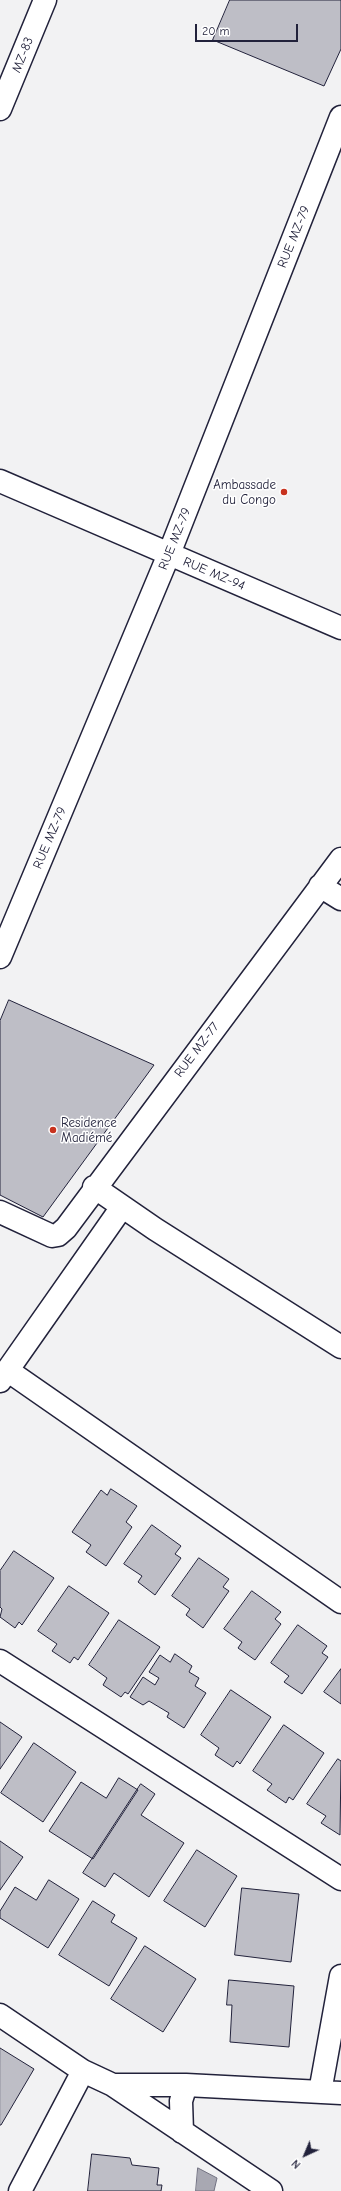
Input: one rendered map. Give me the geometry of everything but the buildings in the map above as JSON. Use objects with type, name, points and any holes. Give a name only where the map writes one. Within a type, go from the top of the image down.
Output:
[{"type":"street","name":"MZ-83","points":[[0,110],[45,0]]},
{"type":"street","name":"RUE MZ-79","points":[[0,957],[169,554],[341,117]]},
{"type":"street","name":"RUE MZ-94","points":[[0,481],[341,628]]},
{"type":"street","name":"RUE MZ-77","points":[[0,1212],[52,1236],[58,1235],[66,1228],[94,1187],[341,859]]},
{"type":"street","points":[[320,886],[341,899]]},
{"type":"street","points":[[94,1187],[122,1207],[341,1347]]},
{"type":"street","points":[[122,1207],[3,1376],[341,1602]]},
{"type":"street","points":[[0,1661],[341,1879]]},
{"type":"street","points":[[320,2092],[341,1976]]},
{"type":"street","points":[[0,2015],[83,2071],[112,2085],[271,2191]]},
{"type":"street","points":[[20,2191],[83,2071]]},
{"type":"street","points":[[112,2085],[186,2085],[341,2093]]},
{"type":"street","points":[[182,2132],[181,2101],[186,2085]]},
{"type":"shaded area","points":[[198,2168],[217,2178],[214,2191],[196,2191]]},
{"type":"place","name":"Ambassade du Congo","points":[[284,492]]},
{"type":"place","name":"Residence Madiémé","points":[[53,1130]]}]
